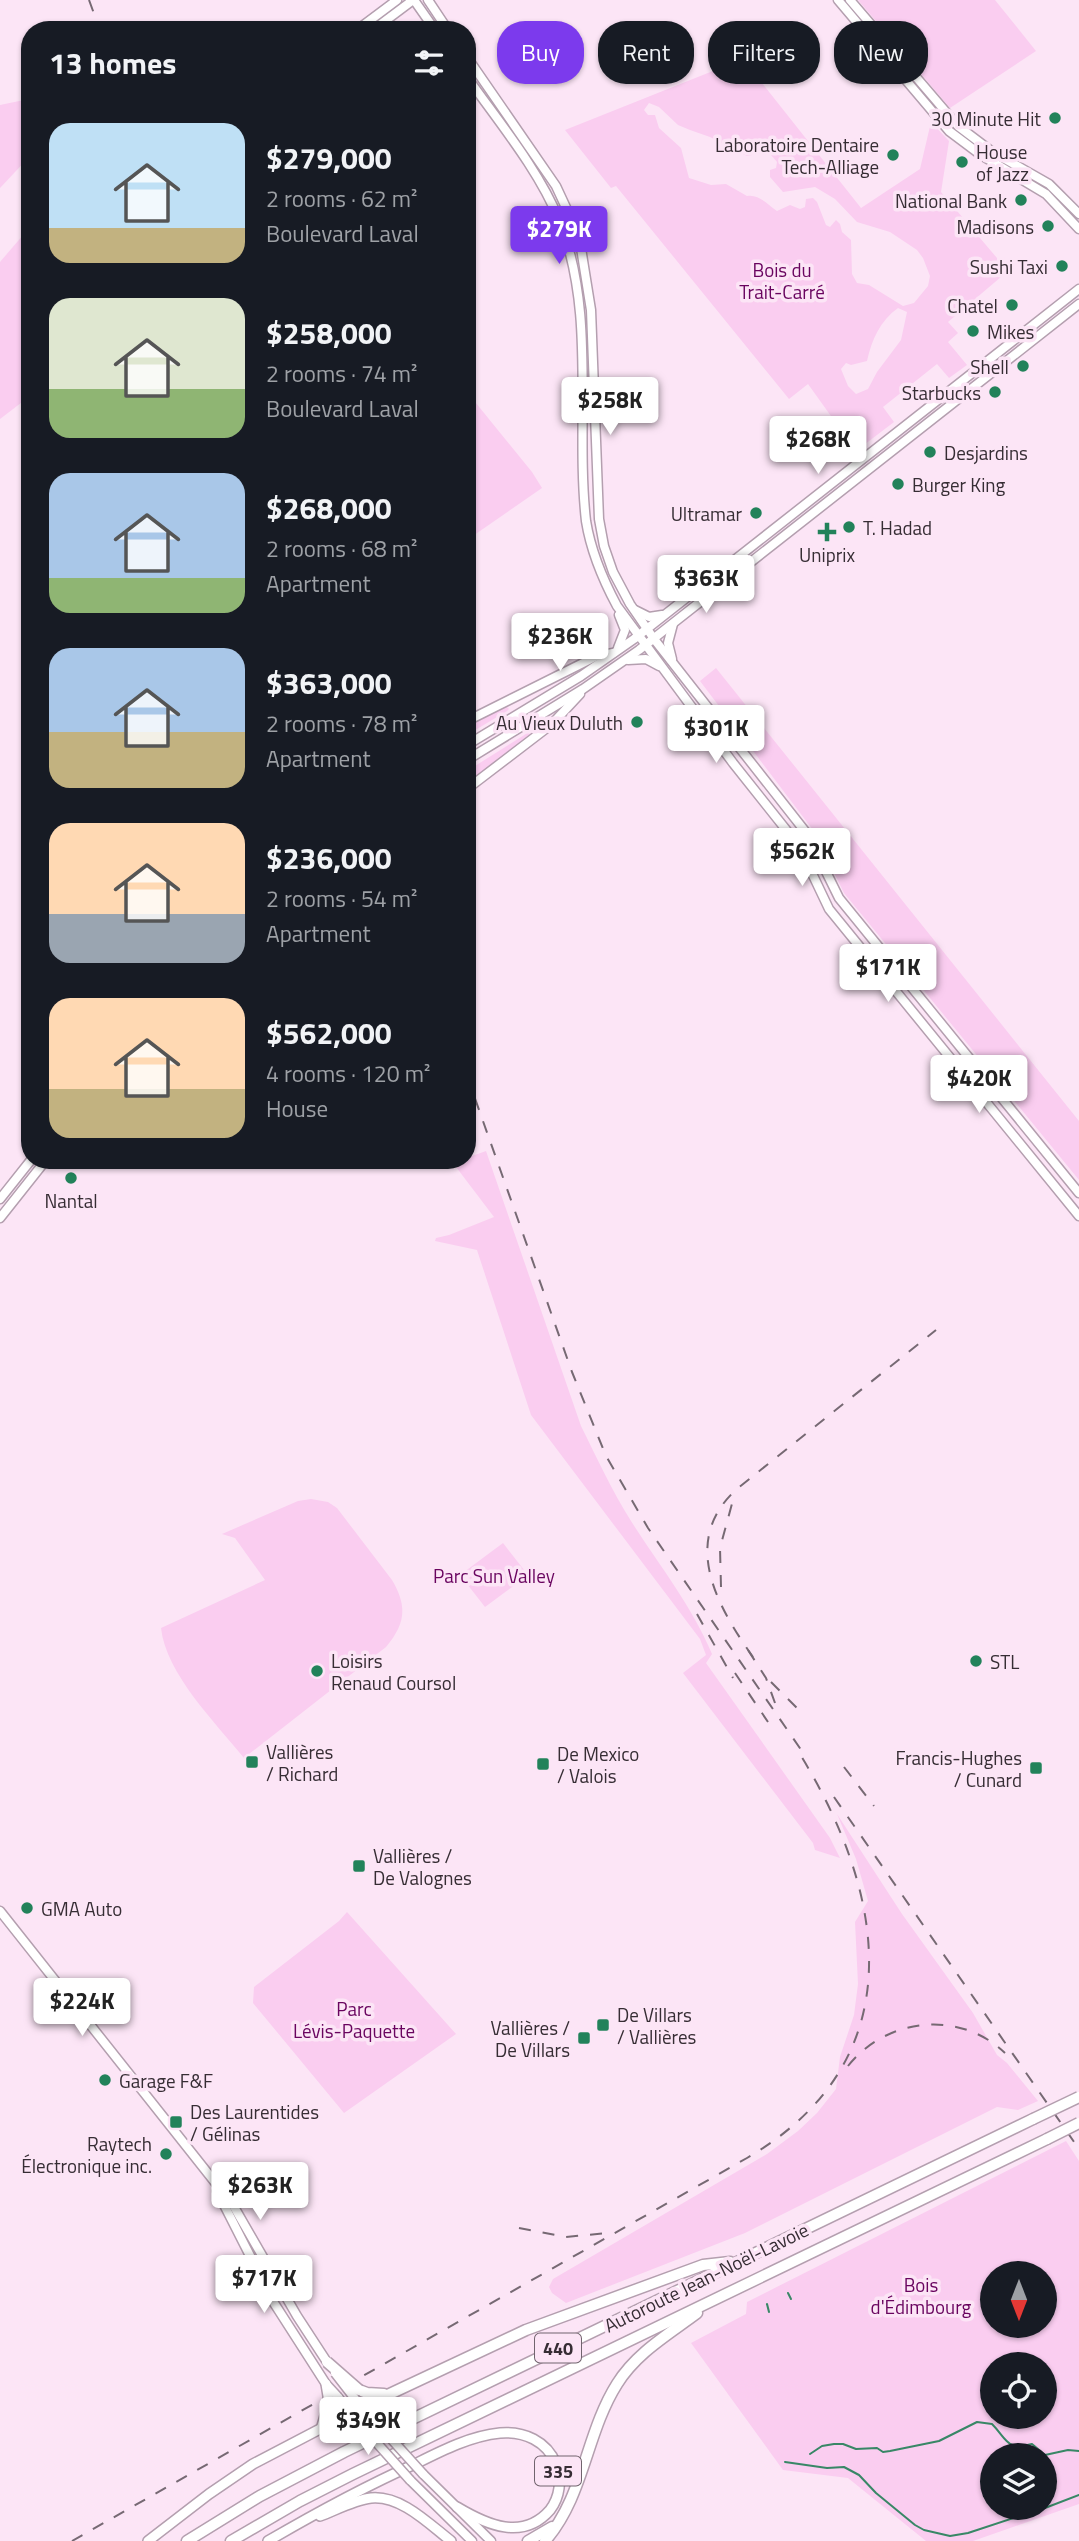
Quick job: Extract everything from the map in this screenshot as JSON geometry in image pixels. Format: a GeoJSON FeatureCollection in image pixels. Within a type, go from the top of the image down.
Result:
{"type":"FeatureCollection","features":[{"type":"Feature","properties":{"kind":"highway","name":"Autoroute Jean-Noël-Lavoie"},"geometry":{"type":"LineString","coordinates":[[187,2541],[260,2496],[323,2462],[1079,2097]]}},
{"type":"Feature","properties":{"kind":"highway","name":"Autoroute Jean-Noël-Lavoie"},"geometry":{"type":"LineString","coordinates":[[231,2541],[337,2482],[1079,2123]]}},
{"type":"Feature","properties":{"kind":"highway"},"geometry":{"type":"LineString","coordinates":[[362,2407],[374,2398],[544,2323],[703,2265],[741,2260]]}},
{"type":"Feature","properties":{"kind":"highway"},"geometry":{"type":"LineString","coordinates":[[545,2541],[571,2500],[606,2404],[621,2377],[651,2347],[714,2299]]}},
{"type":"Feature","properties":{"kind":"highway"},"geometry":{"type":"LineString","coordinates":[[327,2362],[359,2390],[374,2398]]}},
{"type":"Feature","properties":{"kind":"highway"},"geometry":{"type":"LineString","coordinates":[[528,2541],[558,2523]]}},
{"type":"Feature","properties":{"kind":"main road"},"geometry":{"type":"LineString","coordinates":[[322,2426],[329,2406],[326,2384]]}},
{"type":"Feature","properties":{"kind":"main road"},"geometry":{"type":"LineString","coordinates":[[148,2541],[243,2470],[362,2407]]}},
{"type":"Feature","properties":{"kind":"main road","name":"335"},"geometry":{"type":"LineString","coordinates":[[268,2541],[379,2480],[445,2450],[484,2436],[509,2433],[527,2436],[542,2444],[555,2462],[559,2481],[557,2499],[549,2512],[534,2525],[520,2530],[500,2530],[457,2507]]}},
{"type":"Feature","properties":{"kind":"main road"},"geometry":{"type":"LineString","coordinates":[[289,2529],[358,2501],[382,2498],[407,2508],[451,2541]]}},
{"type":"Feature","properties":{"kind":"street"},"geometry":{"type":"LineString","coordinates":[[368,21],[397,0]]}},
{"type":"Feature","properties":{"kind":"street"},"geometry":{"type":"LineString","coordinates":[[385,21],[414,0],[429,21]]}},
{"type":"Feature","properties":{"kind":"street"},"geometry":{"type":"LineString","coordinates":[[428,0],[442,21]]}},
{"type":"Feature","properties":{"kind":"street"},"geometry":{"type":"LineString","coordinates":[[838,0],[949,131],[981,155],[1042,190],[1079,229]]}},
{"type":"Feature","properties":{"kind":"street"},"geometry":{"type":"LineString","coordinates":[[850,0],[958,126],[991,151],[1046,182],[1079,214]]}},
{"type":"Feature","properties":{"kind":"street"},"geometry":{"type":"LineString","coordinates":[[476,70],[556,186],[581,248],[591,310],[599,519],[611,567],[632,608],[810,839],[841,901],[1079,1194]]}},
{"type":"Feature","properties":{"kind":"street"},"geometry":{"type":"LineString","coordinates":[[476,90],[544,189],[569,246],[579,301],[586,521],[595,561],[617,606],[625,630],[616,652]]}},
{"type":"Feature","properties":{"kind":"street"},"geometry":{"type":"LineString","coordinates":[[476,739],[581,676],[639,635],[1079,289]]}},
{"type":"Feature","properties":{"kind":"street"},"geometry":{"type":"LineString","coordinates":[[476,754],[583,689],[646,645],[1079,304]]}},
{"type":"Feature","properties":{"kind":"street"},"geometry":{"type":"LineString","coordinates":[[617,606],[802,851],[830,909],[1079,1216]]}},
{"type":"Feature","properties":{"kind":"street"},"geometry":{"type":"LineString","coordinates":[[632,608],[649,617],[666,614]]}},
{"type":"Feature","properties":{"kind":"street"},"geometry":{"type":"LineString","coordinates":[[674,622],[668,643],[674,665]]}},
{"type":"Feature","properties":{"kind":"street"},"geometry":{"type":"LineString","coordinates":[[476,718],[597,656],[616,652]]}},
{"type":"Feature","properties":{"kind":"street"},"geometry":{"type":"LineString","coordinates":[[625,660],[648,659],[663,669]]}},
{"type":"Feature","properties":{"kind":"street"},"geometry":{"type":"LineString","coordinates":[[476,782],[541,734],[565,713],[583,689]]}},
{"type":"Feature","properties":{"kind":"street"},"geometry":{"type":"LineString","coordinates":[[505,703],[511,704],[517,714]]}},
{"type":"Feature","properties":{"kind":"street"},"geometry":{"type":"LineString","coordinates":[[526,723],[535,729],[535,736]]}},
{"type":"Feature","properties":{"kind":"street"},"geometry":{"type":"LineString","coordinates":[[733,763],[737,757],[749,762]]}},
{"type":"Feature","properties":{"kind":"street"},"geometry":{"type":"LineString","coordinates":[[7,1209],[0,1197],[23,1169]]}},
{"type":"Feature","properties":{"kind":"street"},"geometry":{"type":"LineString","coordinates":[[0,1218],[39,1169]]}},
{"type":"Feature","properties":{"kind":"street"},"geometry":{"type":"LineString","coordinates":[[0,1911],[235,2209],[291,2306],[327,2362],[362,2407],[423,2474],[491,2541]]}},
{"type":"Feature","properties":{"kind":"street"},"geometry":{"type":"LineString","coordinates":[[207,2173],[269,2295],[326,2384],[410,2480],[472,2541]]}},
{"type":"Feature","properties":{"kind":"green space"},"geometry":{"type":"Polygon","coordinates":[[[858,0],[995,0],[1036,51],[950,108],[928,82],[928,21],[876,21],[858,0]]]}},
{"type":"Feature","properties":{"kind":"green space","name":"Bois du Trait-Carré"},"geometry":{"type":"Polygon","coordinates":[[[708,73],[708,84],[763,84],[861,208],[920,169],[931,122],[949,141],[941,192],[1008,271],[948,322],[958,333],[948,342],[967,365],[949,378],[937,364],[883,407],[894,422],[856,451],[808,384],[789,399],[616,186],[611,188],[565,130],[680,84],[694,84],[694,79],[708,73]],[[649,103],[644,110],[648,115],[655,115],[659,128],[681,148],[689,178],[711,185],[726,184],[747,196],[759,198],[777,211],[790,205],[800,209],[805,207],[806,199],[813,198],[826,225],[830,227],[836,220],[842,232],[851,240],[852,274],[857,283],[869,285],[903,306],[914,303],[928,286],[930,276],[923,258],[917,250],[890,232],[857,222],[835,199],[815,187],[783,192],[770,177],[770,170],[776,168],[777,162],[771,155],[762,153],[747,156],[710,137],[678,125],[659,107],[649,103]],[[898,308],[886,319],[871,345],[867,361],[851,365],[846,363],[841,369],[848,386],[856,394],[868,389],[901,340],[907,312],[898,308]]]}},
{"type":"Feature","properties":{"kind":"green space"},"geometry":{"type":"Polygon","coordinates":[[[21,101],[21,166],[0,188],[0,105],[21,101]]]}},
{"type":"Feature","properties":{"kind":"green space"},"geometry":{"type":"Polygon","coordinates":[[[21,238],[21,403],[0,419],[0,262],[21,238]]]}},
{"type":"Feature","properties":{"kind":"green space"},"geometry":{"type":"Polygon","coordinates":[[[476,403],[532,472],[542,488],[476,534],[476,403]]]}},
{"type":"Feature","properties":{"kind":"green space"},"geometry":{"type":"Polygon","coordinates":[[[716,668],[1079,1121],[1079,1180],[844,893],[813,830],[700,681],[716,668]]]}},
{"type":"Feature","properties":{"kind":"green space"},"geometry":{"type":"Polygon","coordinates":[[[506,706],[509,709],[476,730],[476,721],[506,706]]]}},
{"type":"Feature","properties":{"kind":"green space"},"geometry":{"type":"Polygon","coordinates":[[[529,732],[530,737],[476,780],[476,765],[529,732]]]}},
{"type":"Feature","properties":{"kind":"green space"},"geometry":{"type":"Polygon","coordinates":[[[486,1151],[581,1426],[617,1498],[695,1619],[712,1654],[706,1663],[830,1838],[840,1858],[815,1850],[813,1843],[683,1673],[706,1655],[700,1639],[531,1415],[477,1250],[435,1241],[436,1238],[494,1217],[458,1169],[476,1169],[476,1154],[486,1151]]]}},
{"type":"Feature","properties":{"kind":"green space"},"geometry":{"type":"Polygon","coordinates":[[[311,1499],[328,1502],[337,1508],[392,1580],[402,1607],[400,1623],[386,1647],[244,1758],[182,1680],[172,1663],[161,1628],[265,1580],[235,1538],[222,1534],[298,1501],[311,1499]]]}},
{"type":"Feature","properties":{"kind":"green space","name":"Parc Sun Valley"},"geometry":{"type":"Polygon","coordinates":[[[503,1543],[528,1575],[485,1607],[460,1575],[503,1543]]]}},
{"type":"Feature","properties":{"kind":"green space"},"geometry":{"type":"Polygon","coordinates":[[[837,1814],[902,1914],[973,2013],[997,2055],[1007,2063],[1038,2101],[1018,2110],[997,2107],[745,2233],[566,2303],[552,2293],[549,2287],[553,2279],[767,2154],[798,2131],[836,2089],[840,2057],[854,2015],[858,1984],[855,1922],[868,1901],[856,1859],[837,1814]]]}},
{"type":"Feature","properties":{"kind":"green space","name":"Parc Lévis-Paquette"},"geometry":{"type":"Polygon","coordinates":[[[347,1912],[456,2034],[344,2113],[253,2003],[254,1987],[347,1912]]]}},
{"type":"Feature","properties":{"kind":"green space","name":"Bois d'Édimbourg"},"geometry":{"type":"Polygon","coordinates":[[[1066,2141],[1079,2161],[1079,2504],[1057,2512],[1057,2443],[980,2443],[980,2520],[1033,2520],[973,2541],[926,2541],[848,2478],[783,2470],[691,2343],[746,2314],[747,2302],[1066,2141]]]}},
{"type":"Feature","properties":{"kind":"waterway"},"geometry":{"type":"LineString","coordinates":[[788,2293],[791,2299]]}},
{"type":"Feature","properties":{"kind":"waterway"},"geometry":{"type":"LineString","coordinates":[[767,2304],[769,2312]]}},
{"type":"Feature","properties":{"kind":"waterway"},"geometry":{"type":"LineString","coordinates":[[810,2454],[822,2446],[834,2444],[856,2449],[877,2448],[883,2452],[890,2451],[939,2441],[977,2422],[992,2424],[1012,2445],[1032,2444],[1045,2455],[1068,2450],[1079,2451]]}},
{"type":"Feature","properties":{"kind":"waterway"},"geometry":{"type":"LineString","coordinates":[[785,2462],[827,2468],[844,2467],[859,2475],[876,2493],[924,2530],[950,2536],[1008,2520]]}},
{"type":"Feature","properties":{"kind":"waterway"},"geometry":{"type":"LineString","coordinates":[[1057,2503],[1079,2495]]}},
{"type":"Feature","properties":{"kind":"railway"},"geometry":{"type":"LineString","coordinates":[[89,0],[97,21]]}},
{"type":"Feature","properties":{"kind":"railway"},"geometry":{"type":"LineString","coordinates":[[476,1101],[572,1372],[606,1456],[648,1528],[806,1757]]}},
{"type":"Feature","properties":{"kind":"railway"},"geometry":{"type":"LineString","coordinates":[[753,1657],[727,1616],[710,1573],[707,1551],[710,1529],[720,1508],[738,1488],[936,1330]]}},
{"type":"Feature","properties":{"kind":"railway"},"geometry":{"type":"LineString","coordinates":[[721,1587],[720,1548],[733,1500]]}},
{"type":"Feature","properties":{"kind":"railway"},"geometry":{"type":"LineString","coordinates":[[697,1614],[733,1678]]}},
{"type":"Feature","properties":{"kind":"railway"},"geometry":{"type":"LineString","coordinates":[[748,1650],[766,1678],[775,1703]]}},
{"type":"Feature","properties":{"kind":"railway"},"geometry":{"type":"LineString","coordinates":[[735,1673],[768,1722]]}},
{"type":"Feature","properties":{"kind":"railway"},"geometry":{"type":"LineString","coordinates":[[771,1682],[803,1714]]}},
{"type":"Feature","properties":{"kind":"railway"},"geometry":{"type":"LineString","coordinates":[[72,2541],[747,2158],[801,2118],[838,2073],[860,2024],[869,1971],[865,1917],[851,1861],[828,1806],[798,1751]]}},
{"type":"Feature","properties":{"kind":"railway"},"geometry":{"type":"LineString","coordinates":[[844,1767],[874,1806]]}},
{"type":"Feature","properties":{"kind":"railway"},"geometry":{"type":"LineString","coordinates":[[834,1797],[1079,2149]]}},
{"type":"Feature","properties":{"kind":"railway"},"geometry":{"type":"LineString","coordinates":[[848,2066],[864,2050],[882,2038],[902,2029],[924,2025],[945,2025],[966,2030],[987,2039],[1005,2053]]}},
{"type":"Feature","properties":{"kind":"railway"},"geometry":{"type":"LineString","coordinates":[[519,2228],[566,2237],[608,2233]]}},
{"type":"Feature","properties":{"kind":"place","name":"30 Minute Hit"},"geometry":{"type":"Point","coordinates":[1055,118]}},
{"type":"Feature","properties":{"kind":"place","name":"Laboratoire Dentaire Tech-Alliage"},"geometry":{"type":"Point","coordinates":[893,155]}},
{"type":"Feature","properties":{"kind":"place","name":"House of Jazz"},"geometry":{"type":"Point","coordinates":[962,162]}},
{"type":"Feature","properties":{"kind":"place","name":"National Bank"},"geometry":{"type":"Point","coordinates":[1021,200]}},
{"type":"Feature","properties":{"kind":"place","name":"Madisons"},"geometry":{"type":"Point","coordinates":[1048,226]}},
{"type":"Feature","properties":{"kind":"place","name":"Sushi Taxi"},"geometry":{"type":"Point","coordinates":[1062,266]}},
{"type":"Feature","properties":{"kind":"place","name":"Chatel"},"geometry":{"type":"Point","coordinates":[1012,305]}},
{"type":"Feature","properties":{"kind":"place","name":"Mikes"},"geometry":{"type":"Point","coordinates":[973,331]}},
{"type":"Feature","properties":{"kind":"place","name":"Shell"},"geometry":{"type":"Point","coordinates":[1023,366]}},
{"type":"Feature","properties":{"kind":"place","name":"Starbucks"},"geometry":{"type":"Point","coordinates":[995,392]}},
{"type":"Feature","properties":{"kind":"place","name":"Desjardins"},"geometry":{"type":"Point","coordinates":[930,452]}},
{"type":"Feature","properties":{"kind":"place","name":"Burger King"},"geometry":{"type":"Point","coordinates":[898,484]}},
{"type":"Feature","properties":{"kind":"place","name":"Ultramar"},"geometry":{"type":"Point","coordinates":[756,513]}},
{"type":"Feature","properties":{"kind":"place","name":"T. Hadad"},"geometry":{"type":"Point","coordinates":[849,527]}},
{"type":"Feature","properties":{"kind":"place","name":"Uniprix"},"geometry":{"type":"Point","coordinates":[827,532]}},
{"type":"Feature","properties":{"kind":"place","name":"Au Vieux Duluth"},"geometry":{"type":"Point","coordinates":[637,722]}},
{"type":"Feature","properties":{"kind":"place","name":"Nantal"},"geometry":{"type":"Point","coordinates":[71,1178]}},
{"type":"Feature","properties":{"kind":"place","name":"STL"},"geometry":{"type":"Point","coordinates":[976,1661]}},
{"type":"Feature","properties":{"kind":"place","name":"Loisirs Renaud Coursol"},"geometry":{"type":"Point","coordinates":[317,1671]}},
{"type":"Feature","properties":{"kind":"place","name":"Vallières / Richard"},"geometry":{"type":"Point","coordinates":[252,1762]}},
{"type":"Feature","properties":{"kind":"place","name":"De Mexico / Valois"},"geometry":{"type":"Point","coordinates":[543,1764]}},
{"type":"Feature","properties":{"kind":"place","name":"Francis-Hughes / Cunard"},"geometry":{"type":"Point","coordinates":[1036,1768]}},
{"type":"Feature","properties":{"kind":"place","name":"Vallières / De Valognes"},"geometry":{"type":"Point","coordinates":[359,1866]}},
{"type":"Feature","properties":{"kind":"place","name":"GMA Auto"},"geometry":{"type":"Point","coordinates":[27,1908]}},
{"type":"Feature","properties":{"kind":"place","name":"De Villars / Vallières"},"geometry":{"type":"Point","coordinates":[603,2025]}},
{"type":"Feature","properties":{"kind":"place","name":"Vallières / De Villars"},"geometry":{"type":"Point","coordinates":[584,2038]}},
{"type":"Feature","properties":{"kind":"place","name":"Garage F&F"},"geometry":{"type":"Point","coordinates":[105,2080]}},
{"type":"Feature","properties":{"kind":"place","name":"Des Laurentides / Gélinas"},"geometry":{"type":"Point","coordinates":[176,2122]}},
{"type":"Feature","properties":{"kind":"place","name":"Raytech Électronique inc."},"geometry":{"type":"Point","coordinates":[166,2154]}}]}
